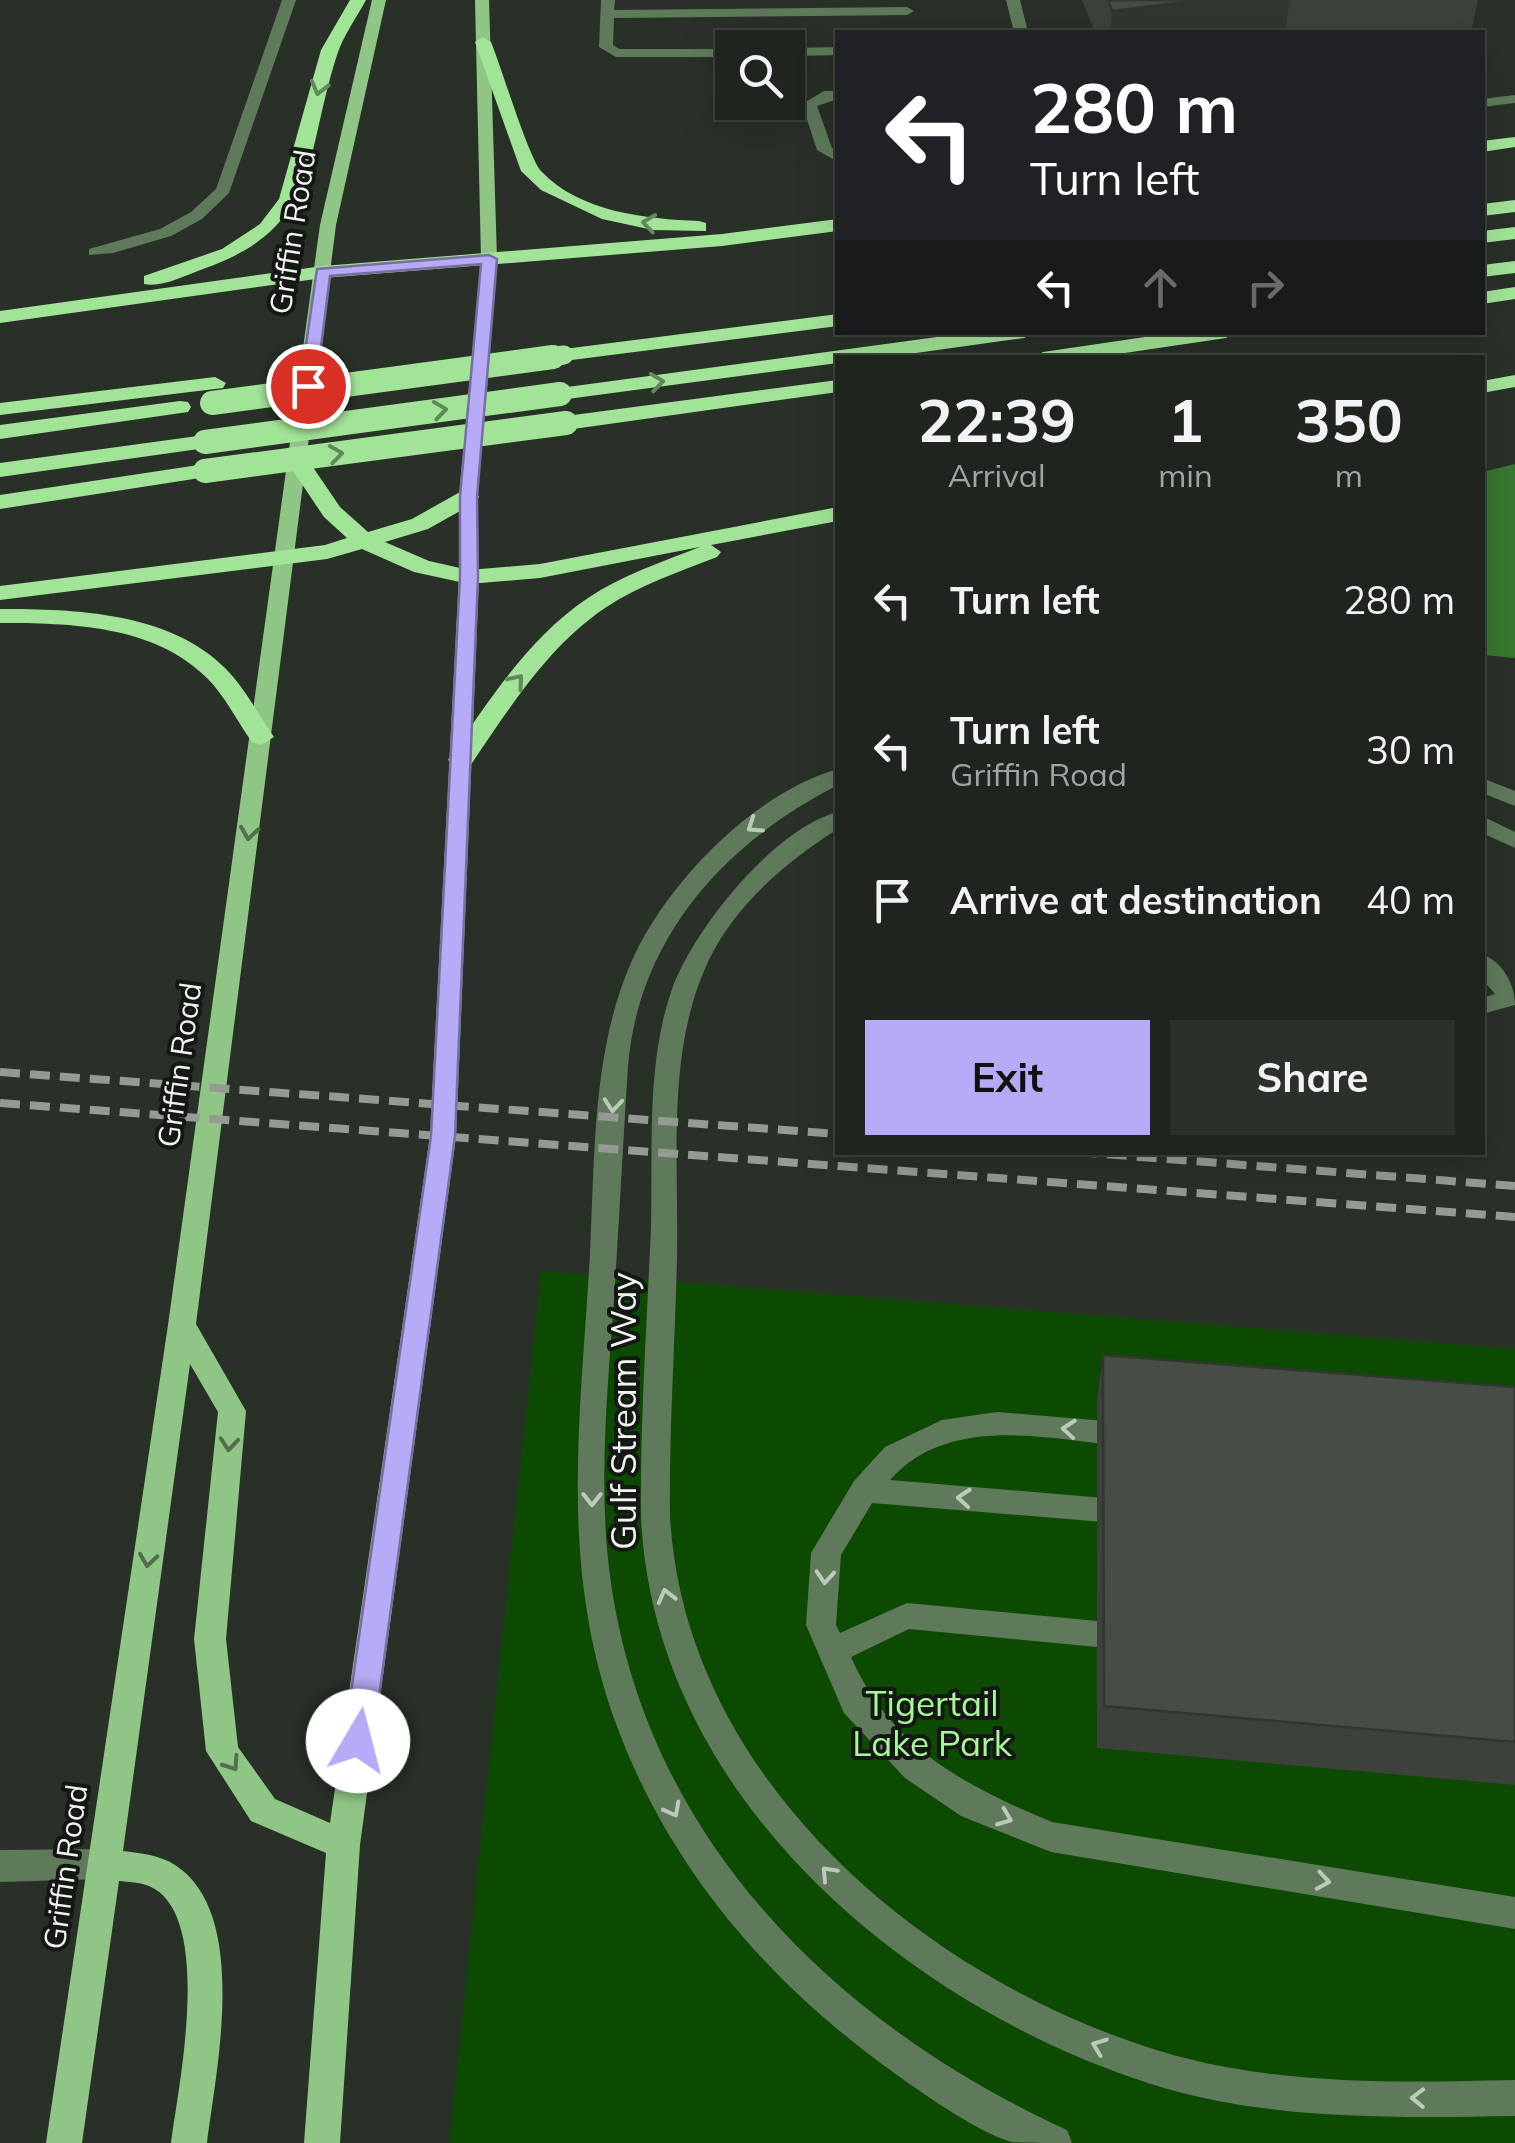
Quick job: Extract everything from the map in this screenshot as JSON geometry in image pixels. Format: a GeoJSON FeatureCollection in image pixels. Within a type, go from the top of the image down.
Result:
{"type":"FeatureCollection","features":[{"type":"Feature","properties":{"kind":"highway"},"geometry":{"type":"LineString","coordinates":[[62,308],[113,289],[176,274],[229,253],[267,228],[288,200],[330,50],[358,0]]}},
{"type":"Feature","properties":{"kind":"highway"},"geometry":{"type":"LineString","coordinates":[[483,42],[530,171],[551,190],[622,218],[746,234]]}},
{"type":"Feature","properties":{"kind":"highway"},"geometry":{"type":"LineString","coordinates":[[1485,147],[1515,142]]}},
{"type":"Feature","properties":{"kind":"highway"},"geometry":{"type":"LineString","coordinates":[[1485,210],[1515,206]]}},
{"type":"Feature","properties":{"kind":"highway"},"geometry":{"type":"LineString","coordinates":[[0,316],[323,272],[722,240],[746,234],[835,226]]}},
{"type":"Feature","properties":{"kind":"highway"},"geometry":{"type":"LineString","coordinates":[[1485,237],[1515,233]]}},
{"type":"Feature","properties":{"kind":"highway"},"geometry":{"type":"LineString","coordinates":[[1485,271],[1515,267]]}},
{"type":"Feature","properties":{"kind":"highway"},"geometry":{"type":"LineString","coordinates":[[1485,298],[1515,293]]}},
{"type":"Feature","properties":{"kind":"highway"},"geometry":{"type":"LineString","coordinates":[[565,347],[835,301]]}},
{"type":"Feature","properties":{"kind":"highway"},"geometry":{"type":"LineString","coordinates":[[0,432],[214,393],[565,347],[835,320]]}},
{"type":"Feature","properties":{"kind":"highway"},"geometry":{"type":"LineString","coordinates":[[852,355],[1002,335]]}},
{"type":"Feature","properties":{"kind":"highway"},"geometry":{"type":"LineString","coordinates":[[1064,355],[1205,335]]}},
{"type":"Feature","properties":{"kind":"highway"},"geometry":{"type":"LineString","coordinates":[[0,470],[835,357]]}},
{"type":"Feature","properties":{"kind":"highway"},"geometry":{"type":"LineString","coordinates":[[1485,386],[1515,381]]}},
{"type":"Feature","properties":{"kind":"highway"},"geometry":{"type":"LineString","coordinates":[[0,502],[835,386]]}},
{"type":"Feature","properties":{"kind":"highway"},"geometry":{"type":"LineString","coordinates":[[0,409],[214,393]]}},
{"type":"Feature","properties":{"kind":"highway"},"geometry":{"type":"LineString","coordinates":[[298,462],[332,512],[365,542],[422,568],[469,577],[540,571],[835,515]]}},
{"type":"Feature","properties":{"kind":"highway"},"geometry":{"type":"LineString","coordinates":[[0,593],[284,560],[365,542],[420,524],[468,497]]}},
{"type":"Feature","properties":{"kind":"highway"},"geometry":{"type":"LineString","coordinates":[[461,760],[511,687],[585,611],[635,582],[772,527]]}},
{"type":"Feature","properties":{"kind":"highway"},"geometry":{"type":"LineString","coordinates":[[0,616],[108,622],[170,641],[216,672],[261,737]]}},
{"type":"Feature","properties":{"kind":"main road","name":"Griffin Road"},"geometry":{"type":"LineString","coordinates":[[64,2143],[182,1325],[336,181],[380,0]]}},
{"type":"Feature","properties":{"kind":"main road"},"geometry":{"type":"LineString","coordinates":[[322,2143],[343,1845],[443,1136],[469,577],[468,497],[489,259],[482,0]]}},
{"type":"Feature","properties":{"kind":"main road"},"geometry":{"type":"LineString","coordinates":[[182,1325],[232,1411],[210,1640],[222,1751],[263,1810],[343,1845]]}},
{"type":"Feature","properties":{"kind":"main road"},"geometry":{"type":"LineString","coordinates":[[104,1864],[164,1876],[192,1908],[206,1976],[190,2143]]}},
{"type":"Feature","properties":{"kind":"street"},"geometry":{"type":"LineString","coordinates":[[95,252],[177,228],[204,211],[223,190],[289,0]]}},
{"type":"Feature","properties":{"kind":"street"},"geometry":{"type":"LineString","coordinates":[[1013,0],[1020,30]]}},
{"type":"Feature","properties":{"kind":"street"},"geometry":{"type":"LineString","coordinates":[[715,53],[616,52],[606,46],[607,7],[905,5],[911,30]]}},
{"type":"Feature","properties":{"kind":"street"},"geometry":{"type":"LineString","coordinates":[[805,52],[835,52]]}},
{"type":"Feature","properties":{"kind":"street"},"geometry":{"type":"LineString","coordinates":[[835,95],[809,104],[826,150],[835,156]]}},
{"type":"Feature","properties":{"kind":"street"},"geometry":{"type":"LineString","coordinates":[[1485,103],[1515,99]]}},
{"type":"Feature","properties":{"kind":"street","name":"Gulf Stream Way"},"geometry":{"type":"LineString","coordinates":[[835,778],[726,845],[671,910],[630,995],[618,1037],[608,1150],[590,1502],[596,1584],[608,1652],[628,1715],[692,1846],[740,1912],[800,1973],[873,2033],[957,2094],[1054,2143]]}},
{"type":"Feature","properties":{"kind":"street"},"geometry":{"type":"LineString","coordinates":[[1485,785],[1515,800]]}},
{"type":"Feature","properties":{"kind":"street","name":"Gulf Stream Way"},"geometry":{"type":"LineString","coordinates":[[835,820],[786,852],[714,930],[690,972],[675,1024],[654,1500],[662,1580],[684,1658],[726,1744],[782,1824],[844,1890],[927,1959],[1044,2025],[1147,2065],[1246,2088],[1364,2097],[1515,2098]]}},
{"type":"Feature","properties":{"kind":"street"},"geometry":{"type":"LineString","coordinates":[[1485,825],[1515,841]]}},
{"type":"Feature","properties":{"kind":"street"},"geometry":{"type":"LineString","coordinates":[[1485,966],[1511,998],[1485,1005]]}},
{"type":"Feature","properties":{"kind":"street"},"geometry":{"type":"LineString","coordinates":[[1150,1437],[996,1423],[942,1432],[895,1455],[864,1490],[826,1553],[821,1626],[854,1702],[916,1768],[973,1805],[1051,1837],[1515,1913]]}},
{"type":"Feature","properties":{"kind":"street"},"geometry":{"type":"LineString","coordinates":[[864,1490],[1160,1514]]}},
{"type":"Feature","properties":{"kind":"street"},"geometry":{"type":"LineString","coordinates":[[832,1651],[907,1616],[1097,1634]]}},
{"type":"Feature","properties":{"kind":"street"},"geometry":{"type":"LineString","coordinates":[[0,1866],[104,1864]]}},
{"type":"Feature","properties":{"kind":"green space","name":"Tigertail Lake Park"},"geometry":{"type":"Polygon","coordinates":[[[541,1271],[1515,1349],[1515,2143],[449,2143],[541,1271]]]}},
{"type":"Feature","properties":{"kind":"shaded area"},"geometry":{"type":"Polygon","coordinates":[[[1515,464],[1515,658],[1485,655],[1485,472],[1515,464]]]}},
{"type":"Feature","properties":{"kind":"building"},"geometry":{"type":"Polygon","coordinates":[[[1108,0],[1201,0],[1112,11],[1108,0]]]}},
{"type":"Feature","properties":{"kind":"building"},"geometry":{"type":"Polygon","coordinates":[[[1103,1355],[1515,1387],[1515,1742],[1104,1706],[1103,1355]]]}},
{"type":"Feature","properties":{"kind":"railway"},"geometry":{"type":"LineString","coordinates":[[0,1072],[835,1134]]}},
{"type":"Feature","properties":{"kind":"railway"},"geometry":{"type":"LineString","coordinates":[[0,1103],[1515,1217]]}},
{"type":"Feature","properties":{"kind":"railway"},"geometry":{"type":"LineString","coordinates":[[1116,1155],[1515,1186]]}},
{"type":"Feature","properties":{"kind":"route"},"geometry":{"type":"LineString","coordinates":[[308,386],[323,272],[489,259],[468,497],[469,577],[443,1136],[358,1741]]}}]}
